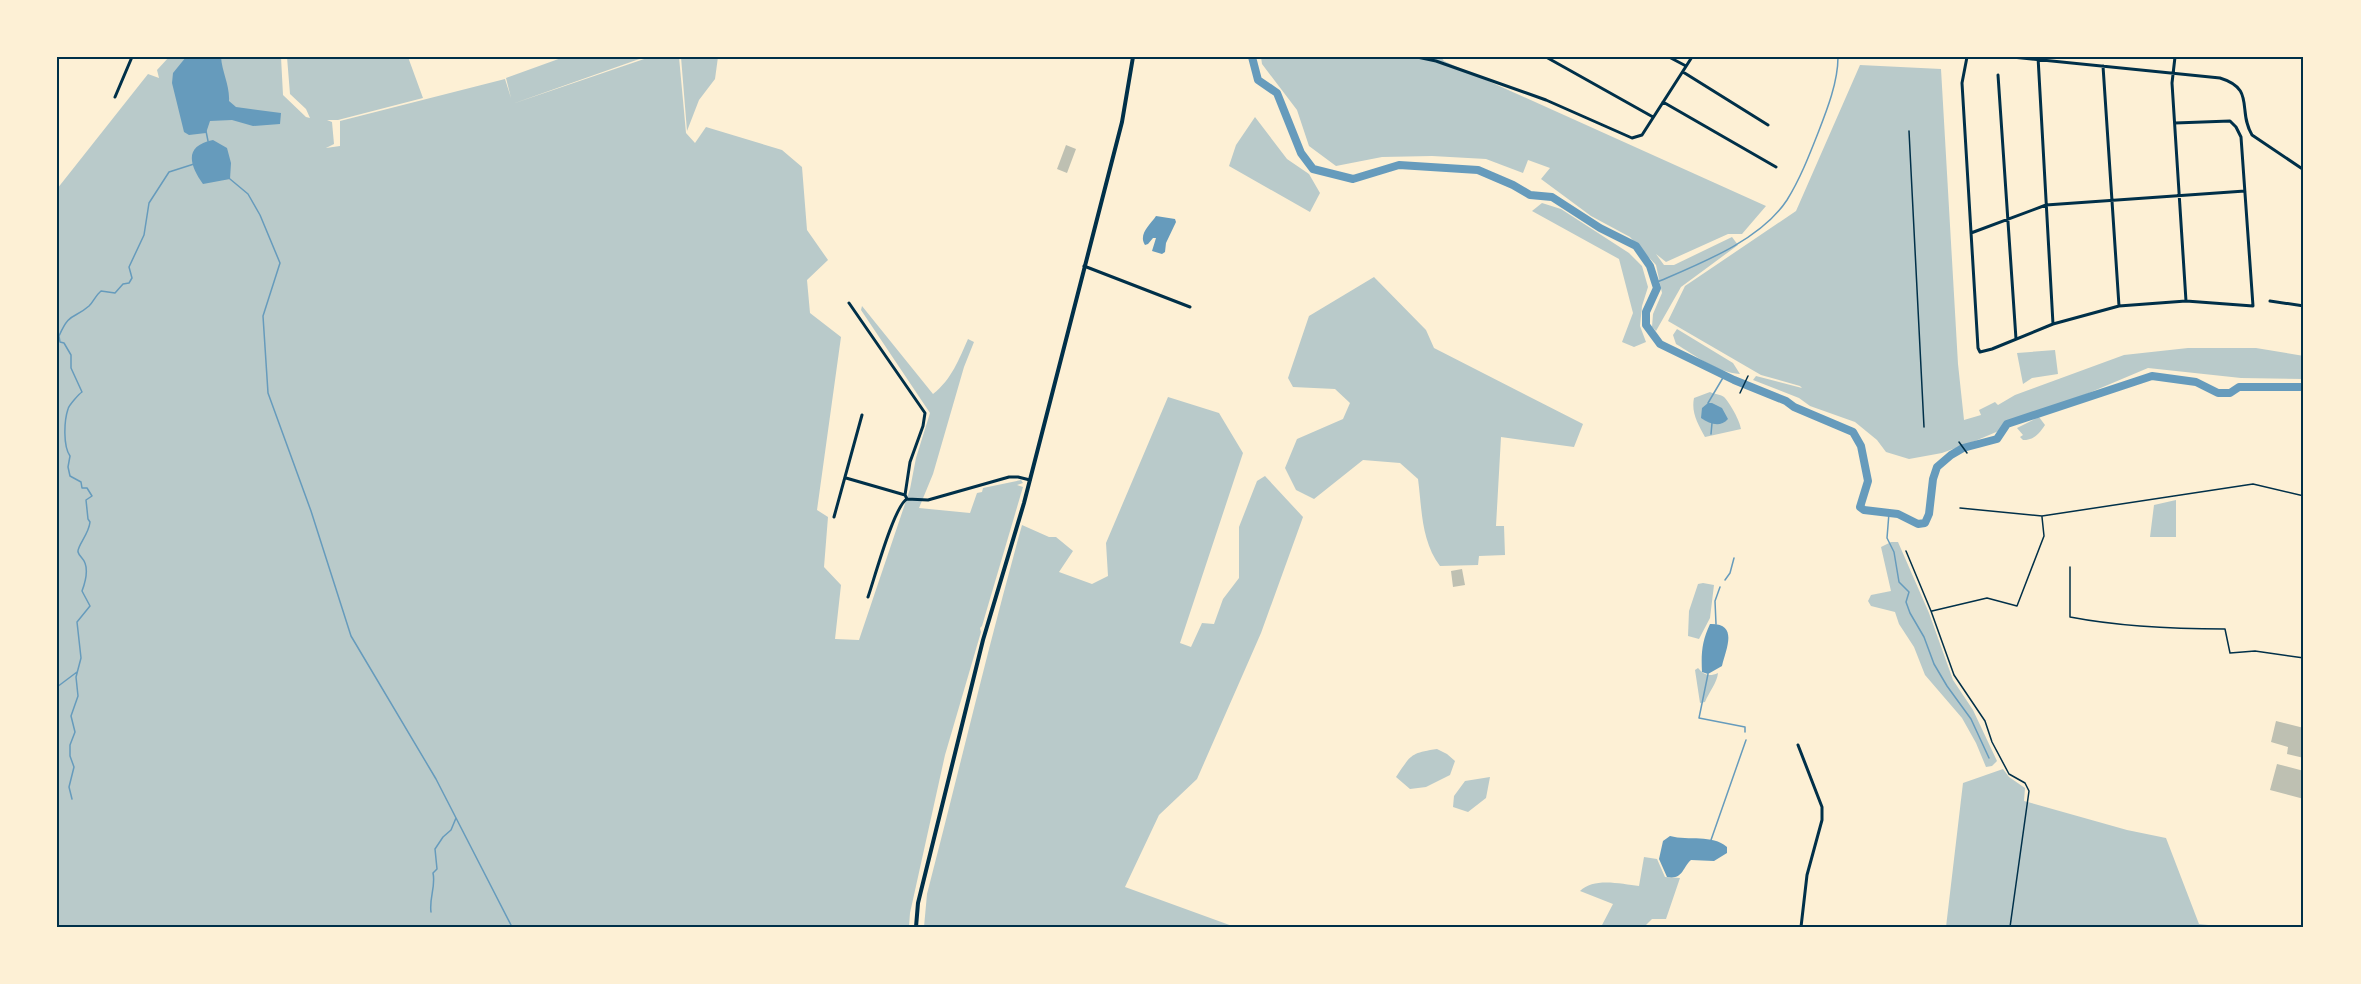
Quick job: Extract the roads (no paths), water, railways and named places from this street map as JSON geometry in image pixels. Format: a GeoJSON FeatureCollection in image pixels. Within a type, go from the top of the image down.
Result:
{"type":"FeatureCollection","features":[{"type":"Feature","properties":{"kind":"street"},"geometry":{"type":"LineString","coordinates":[[115,96],[132,57]]}},
{"type":"Feature","properties":{"kind":"street"},"geometry":{"type":"LineString","coordinates":[[916,927],[918,903],[983,640],[1030,480],[1122,122],[1133,57]]}},
{"type":"Feature","properties":{"kind":"street"},"geometry":{"type":"LineString","coordinates":[[1417,57],[1436,59],[1546,100],[1632,138],[1642,135],[1692,57]]}},
{"type":"Feature","properties":{"kind":"street"},"geometry":{"type":"LineString","coordinates":[[1546,57],[1653,117]]}},
{"type":"Feature","properties":{"kind":"street"},"geometry":{"type":"LineString","coordinates":[[1669,57],[1686,66]]}},
{"type":"Feature","properties":{"kind":"street"},"geometry":{"type":"LineString","coordinates":[[1967,57],[1962,83],[1978,348],[1983,353],[2053,324],[2119,306],[2186,301],[2253,306],[2241,137],[2230,121],[2175,123]]}},
{"type":"Feature","properties":{"kind":"street"},"geometry":{"type":"LineString","coordinates":[[2012,57],[2220,78],[2230,81],[2240,88],[2243,94],[2247,126],[2252,135],[2304,170]]}},
{"type":"Feature","properties":{"kind":"street"},"geometry":{"type":"LineString","coordinates":[[2175,57],[2173,73],[2175,123],[2186,301]]}},
{"type":"Feature","properties":{"kind":"street"},"geometry":{"type":"LineString","coordinates":[[2038,58],[2053,324]]}},
{"type":"Feature","properties":{"kind":"street"},"geometry":{"type":"LineString","coordinates":[[2103,66],[2119,306]]}},
{"type":"Feature","properties":{"kind":"street"},"geometry":{"type":"LineString","coordinates":[[1683,72],[1768,125]]}},
{"type":"Feature","properties":{"kind":"street"},"geometry":{"type":"LineString","coordinates":[[1998,75],[2016,339]]}},
{"type":"Feature","properties":{"kind":"street"},"geometry":{"type":"LineString","coordinates":[[1663,102],[1776,167]]}},
{"type":"Feature","properties":{"kind":"street"},"geometry":{"type":"LineString","coordinates":[[1971,233],[2046,205],[2246,191]]}},
{"type":"Feature","properties":{"kind":"street"},"geometry":{"type":"LineString","coordinates":[[1084,266],[1190,307]]}},
{"type":"Feature","properties":{"kind":"street"},"geometry":{"type":"LineString","coordinates":[[2270,301],[2304,306]]}},
{"type":"Feature","properties":{"kind":"street"},"geometry":{"type":"LineString","coordinates":[[849,303],[925,413],[923,426],[910,462],[906,497],[902,501],[892,527],[868,597]]}},
{"type":"Feature","properties":{"kind":"street"},"geometry":{"type":"LineString","coordinates":[[834,517],[862,415]]}},
{"type":"Feature","properties":{"kind":"street"},"geometry":{"type":"LineString","coordinates":[[845,478],[906,497],[928,501],[1010,477],[1030,480]]}},
{"type":"Feature","properties":{"kind":"street"},"geometry":{"type":"LineString","coordinates":[[1798,745],[1822,807],[1822,820],[1807,875],[1801,927]]}},
{"type":"Feature","properties":{"kind":"lane"},"geometry":{"type":"LineString","coordinates":[[1909,131],[1924,427]]}},
{"type":"Feature","properties":{"kind":"lane"},"geometry":{"type":"LineString","coordinates":[[1960,508],[2042,516],[2253,484],[2304,496]]}},
{"type":"Feature","properties":{"kind":"lane"},"geometry":{"type":"LineString","coordinates":[[1931,611],[1987,598],[2017,606],[2044,536],[2042,516]]}},
{"type":"Feature","properties":{"kind":"lane"},"geometry":{"type":"LineString","coordinates":[[1906,550],[1954,675],[1984,721],[2009,774],[2025,783],[2029,791],[2010,927]]}},
{"type":"Feature","properties":{"kind":"lane"},"geometry":{"type":"LineString","coordinates":[[2070,567],[2070,616],[2108,624],[2150,628],[2225,630],[2230,653],[2255,651],[2304,658]]}},
{"type":"Feature","properties":{"kind":"water"},"geometry":{"type":"Polygon","coordinates":[[[186,57],[221,57],[229,101],[236,107],[281,113],[280,124],[253,126],[232,120],[210,121],[206,133],[189,135],[184,132],[172,83],[173,73],[186,57]]]}},
{"type":"Feature","properties":{"kind":"water"},"geometry":{"type":"Polygon","coordinates":[[[213,140],[227,148],[231,163],[230,179],[203,184],[192,163],[193,151],[213,140]]]}},
{"type":"Feature","properties":{"kind":"water"},"geometry":{"type":"Polygon","coordinates":[[[1156,216],[1175,219],[1176,222],[1166,243],[1165,252],[1162,254],[1152,251],[1156,238],[1145,245],[1143,241],[1146,230],[1156,216]]]}},
{"type":"Feature","properties":{"kind":"water"},"geometry":{"type":"Polygon","coordinates":[[[1708,403],[1722,408],[1728,419],[1715,424],[1701,418],[1702,408],[1708,403]]]}},
{"type":"Feature","properties":{"kind":"water"},"geometry":{"type":"Polygon","coordinates":[[[1710,624],[1725,628],[1728,632],[1728,645],[1722,666],[1708,674],[1702,672],[1702,659],[1704,642],[1710,624]]]}},
{"type":"Feature","properties":{"kind":"water"},"geometry":{"type":"Polygon","coordinates":[[[1670,836],[1714,840],[1727,847],[1727,853],[1714,861],[1691,860],[1679,875],[1667,877],[1659,859],[1663,841],[1670,836]]]}},
{"type":"Feature","properties":{"kind":"waterway"},"geometry":{"type":"LineString","coordinates":[[1252,57],[1258,80],[1277,93],[1301,153],[1313,169],[1353,179],[1399,165],[1478,170],[1530,195],[1552,197],[1600,228],[1636,246],[1650,266],[1657,288],[1646,312],[1646,325],[1660,344],[1734,380],[1853,432],[1861,446],[1868,481],[1860,507],[1864,510],[1898,514],[1918,524],[1925,523],[1929,514],[1933,479],[1937,467],[1951,455],[1963,448],[1997,439],[2007,424],[2152,376],[2196,382],[2218,393],[2230,393],[2239,387],[2304,387]]}},
{"type":"Feature","properties":{"kind":"waterway"},"geometry":{"type":"LineString","coordinates":[[1655,283],[1727,250],[1761,228],[1775,215],[1792,192],[1815,142],[1831,96],[1838,57]]}},
{"type":"Feature","properties":{"kind":"waterway"},"geometry":{"type":"LineString","coordinates":[[206,131],[208,141]]}},
{"type":"Feature","properties":{"kind":"waterway"},"geometry":{"type":"LineString","coordinates":[[72,799],[69,787],[74,767],[70,756],[70,745],[75,732],[71,716],[78,696],[76,677],[81,658],[77,622],[90,606],[82,591],[86,566],[78,552],[90,522],[86,500],[92,496],[87,488],[82,488],[81,482],[70,476],[68,467],[70,456],[65,440],[67,414],[70,405],[82,392],[71,368],[71,355],[64,343],[60,342],[59,336],[69,319],[89,306],[101,291],[115,293],[123,284],[129,283],[132,278],[129,267],[144,235],[149,203],[169,172],[194,164]]}},
{"type":"Feature","properties":{"kind":"waterway"},"geometry":{"type":"LineString","coordinates":[[230,179],[248,194],[260,215],[280,263],[263,316],[268,393],[311,511],[351,636],[436,779],[512,927]]}},
{"type":"Feature","properties":{"kind":"waterway"},"geometry":{"type":"LineString","coordinates":[[1708,403],[1724,376]]}},
{"type":"Feature","properties":{"kind":"waterway"},"geometry":{"type":"LineString","coordinates":[[1711,434],[1712,423]]}},
{"type":"Feature","properties":{"kind":"waterway"},"geometry":{"type":"LineString","coordinates":[[1889,513],[1887,538],[1894,552],[1899,582],[1909,592],[1906,602],[1910,613],[1924,637],[1934,664],[1971,719],[1989,758]]}},
{"type":"Feature","properties":{"kind":"waterway"},"geometry":{"type":"LineString","coordinates":[[1725,580],[1730,573],[1734,558]]}},
{"type":"Feature","properties":{"kind":"waterway"},"geometry":{"type":"LineString","coordinates":[[1716,624],[1715,601],[1720,587]]}},
{"type":"Feature","properties":{"kind":"waterway"},"geometry":{"type":"LineString","coordinates":[[57,687],[77,672]]}},
{"type":"Feature","properties":{"kind":"waterway"},"geometry":{"type":"LineString","coordinates":[[1708,674],[1699,718],[1745,727],[1745,732]]}},
{"type":"Feature","properties":{"kind":"waterway"},"geometry":{"type":"LineString","coordinates":[[1711,840],[1746,740]]}},
{"type":"Feature","properties":{"kind":"waterway"},"geometry":{"type":"LineString","coordinates":[[431,912],[433,873],[437,869],[435,849],[451,830],[456,818]]}}]}
